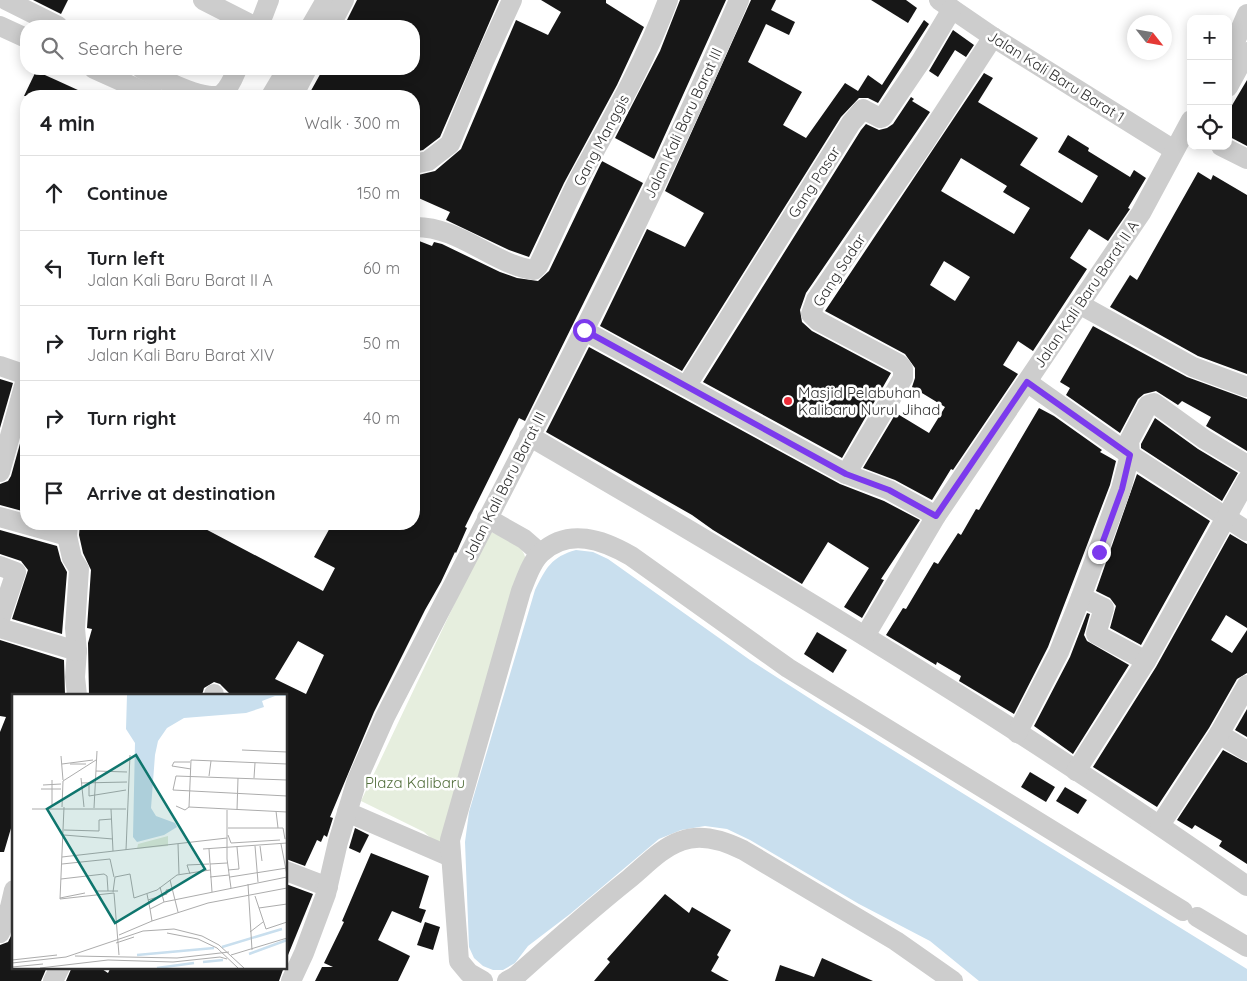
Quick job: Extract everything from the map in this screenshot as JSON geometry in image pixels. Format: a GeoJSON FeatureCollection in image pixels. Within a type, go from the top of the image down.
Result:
{"type":"FeatureCollection","features":[{"type":"Feature","properties":{"kind":"street"},"geometry":{"type":"LineString","coordinates":[[6,0],[46,20]]}},
{"type":"Feature","properties":{"kind":"street"},"geometry":{"type":"LineString","coordinates":[[203,0],[242,20]]}},
{"type":"Feature","properties":{"kind":"street"},"geometry":{"type":"LineString","coordinates":[[261,20],[269,0]]}},
{"type":"Feature","properties":{"kind":"street"},"geometry":{"type":"LineString","coordinates":[[314,20],[326,0]]}},
{"type":"Feature","properties":{"kind":"street"},"geometry":{"type":"LineString","coordinates":[[333,20],[344,0]]}},
{"type":"Feature","properties":{"kind":"street"},"geometry":{"type":"LineString","coordinates":[[420,163],[428,161],[450,144],[484,61],[512,0]]}},
{"type":"Feature","properties":{"kind":"street","name":"Gang Manggis"},"geometry":{"type":"LineString","coordinates":[[420,228],[431,227],[534,270],[538,266],[579,178],[624,97],[658,26],[668,0]]}},
{"type":"Feature","properties":{"kind":"street","name":"Jalan Kali Baru Barat III"},"geometry":{"type":"LineString","coordinates":[[291,981],[304,953],[328,886],[357,780],[385,716],[584,330],[710,67],[739,0]]}},
{"type":"Feature","properties":{"kind":"street","name":"Jalan Kali Baru Barat 1"},"geometry":{"type":"LineString","coordinates":[[945,5],[1174,150]]}},
{"type":"Feature","properties":{"kind":"street","name":"Gang Pasar"},"geometry":{"type":"LineString","coordinates":[[687,385],[851,123],[863,109],[880,118],[883,117],[921,61],[945,5]]}},
{"type":"Feature","properties":{"kind":"street"},"geometry":{"type":"LineString","coordinates":[[1232,78],[1242,57],[1247,14]]}},
{"type":"Feature","properties":{"kind":"street"},"geometry":{"type":"LineString","coordinates":[[0,26],[20,35]]}},
{"type":"Feature","properties":{"kind":"street","name":"Gang Sadar"},"geometry":{"type":"LineString","coordinates":[[846,474],[903,378],[903,369],[899,364],[818,320],[811,314],[816,300],[924,143],[993,37]]}},
{"type":"Feature","properties":{"kind":"street"},"geometry":{"type":"LineString","coordinates":[[107,75],[141,90]]}},
{"type":"Feature","properties":{"kind":"street"},"geometry":{"type":"LineString","coordinates":[[154,75],[189,90]]}},
{"type":"Feature","properties":{"kind":"street"},"geometry":{"type":"LineString","coordinates":[[225,90],[234,75]]}},
{"type":"Feature","properties":{"kind":"street"},"geometry":{"type":"LineString","coordinates":[[275,90],[283,75]]}},
{"type":"Feature","properties":{"kind":"street"},"geometry":{"type":"LineString","coordinates":[[295,90],[304,75]]}},
{"type":"Feature","properties":{"kind":"street","name":"Jalan Kali Baru Barat II A"},"geometry":{"type":"LineString","coordinates":[[865,636],[936,516],[1141,213],[1187,129]]}},
{"type":"Feature","properties":{"kind":"street"},"geometry":{"type":"LineString","coordinates":[[1229,150],[1247,159]]}},
{"type":"Feature","properties":{"kind":"street"},"geometry":{"type":"LineString","coordinates":[[1079,304],[1193,367],[1247,387]]}},
{"type":"Feature","properties":{"kind":"street"},"geometry":{"type":"LineString","coordinates":[[584,330],[846,474],[889,490],[936,516]]}},
{"type":"Feature","properties":{"kind":"street"},"geometry":{"type":"LineString","coordinates":[[0,366],[20,374]]}},
{"type":"Feature","properties":{"kind":"street"},"geometry":{"type":"LineString","coordinates":[[1027,382],[1130,455],[1247,531]]}},
{"type":"Feature","properties":{"kind":"street"},"geometry":{"type":"LineString","coordinates":[[0,472],[20,399]]}},
{"type":"Feature","properties":{"kind":"street"},"geometry":{"type":"LineString","coordinates":[[1017,733],[1059,652],[1081,597],[1122,489],[1130,455],[1129,441],[1148,405],[1154,404],[1204,439],[1247,465]]}},
{"type":"Feature","properties":{"kind":"street"},"geometry":{"type":"LineString","coordinates":[[529,436],[865,636],[1160,825],[1247,886]]}},
{"type":"Feature","properties":{"kind":"street"},"geometry":{"type":"LineString","coordinates":[[1076,771],[1146,662],[1247,480]]}},
{"type":"Feature","properties":{"kind":"street"},"geometry":{"type":"LineString","coordinates":[[0,517],[20,521]]}},
{"type":"Feature","properties":{"kind":"street"},"geometry":{"type":"LineString","coordinates":[[487,518],[524,539],[540,553]]}},
{"type":"Feature","properties":{"kind":"street"},"geometry":{"type":"LineString","coordinates":[[67,530],[72,558],[79,569],[75,628],[77,651],[74,678],[77,694]]}},
{"type":"Feature","properties":{"kind":"street"},"geometry":{"type":"LineString","coordinates":[[483,981],[469,973],[459,961],[450,840],[521,591],[540,553],[559,541],[586,537],[611,544],[631,556],[788,668],[1247,947]]}},
{"type":"Feature","properties":{"kind":"street"},"geometry":{"type":"LineString","coordinates":[[0,566],[16,572],[0,619]]}},
{"type":"Feature","properties":{"kind":"street"},"geometry":{"type":"LineString","coordinates":[[1081,597],[1104,608],[1096,634],[1146,662]]}},
{"type":"Feature","properties":{"kind":"street"},"geometry":{"type":"LineString","coordinates":[[0,628],[77,651]]}},
{"type":"Feature","properties":{"kind":"street"},"geometry":{"type":"LineString","coordinates":[[1160,825],[1219,734],[1247,685]]}},
{"type":"Feature","properties":{"kind":"street"},"geometry":{"type":"LineString","coordinates":[[1219,734],[1247,750]]}},
{"type":"Feature","properties":{"kind":"street"},"geometry":{"type":"LineString","coordinates":[[347,812],[451,857]]}},
{"type":"Feature","properties":{"kind":"street"},"geometry":{"type":"LineString","coordinates":[[507,981],[516,976],[577,921],[664,850],[682,840],[704,838],[725,841],[743,850],[896,941],[953,981]]}},
{"type":"Feature","properties":{"kind":"street"},"geometry":{"type":"LineString","coordinates":[[288,872],[328,886]]}},
{"type":"Feature","properties":{"kind":"street"},"geometry":{"type":"LineString","coordinates":[[0,933],[12,898]]}},
{"type":"Feature","properties":{"kind":"street"},"geometry":{"type":"LineString","coordinates":[[53,981],[60,968]]}},
{"type":"Feature","properties":{"kind":"green space","name":"Plaza Kalibaru"},"geometry":{"type":"Polygon","coordinates":[[[489,531],[518,546],[522,550],[526,561],[439,845],[424,832],[361,801],[489,531]]]}},
{"type":"Feature","properties":{"kind":"water"},"geometry":{"type":"Polygon","coordinates":[[[576,550],[593,552],[608,559],[750,660],[820,705],[1247,969],[1247,981],[979,981],[930,941],[859,904],[750,840],[727,829],[705,826],[681,830],[659,839],[570,914],[528,946],[515,963],[503,970],[493,970],[483,966],[474,958],[469,947],[465,842],[469,812],[535,590],[550,564],[561,556],[576,550]]]}},
{"type":"Feature","properties":{"kind":"building"},"geometry":{"type":"Polygon","coordinates":[[[33,0],[68,0],[61,14],[33,0]]]}},
{"type":"Feature","properties":{"kind":"building"},"geometry":{"type":"Polygon","coordinates":[[[357,0],[499,0],[440,137],[420,151],[420,90],[311,90],[320,75],[420,75],[420,20],[347,20],[357,0]]]}},
{"type":"Feature","properties":{"kind":"building"},"geometry":{"type":"Polygon","coordinates":[[[541,0],[606,0],[606,3],[644,27],[617,85],[564,183],[529,257],[509,250],[446,220],[450,212],[420,199],[420,175],[435,171],[461,149],[516,20],[548,35],[561,12],[541,0]]]}},
{"type":"Feature","properties":{"kind":"building"},"geometry":{"type":"Polygon","coordinates":[[[680,0],[726,0],[654,159],[615,138],[660,51],[680,0]]]}},
{"type":"Feature","properties":{"kind":"building"},"geometry":{"type":"Polygon","coordinates":[[[751,0],[776,0],[771,10],[795,22],[789,35],[766,24],[748,62],[802,92],[783,125],[806,138],[845,83],[858,91],[868,75],[882,85],[924,20],[929,24],[878,103],[868,98],[859,98],[841,117],[682,371],[600,326],[647,229],[685,247],[704,213],[665,191],[751,0]]]}},
{"type":"Feature","properties":{"kind":"building"},"geometry":{"type":"Polygon","coordinates":[[[871,0],[906,0],[917,8],[908,23],[871,0]]]}},
{"type":"Feature","properties":{"kind":"building"},"geometry":{"type":"Polygon","coordinates":[[[953,30],[974,45],[966,57],[955,50],[938,77],[929,71],[953,30]]]}},
{"type":"Feature","properties":{"kind":"building"},"geometry":{"type":"Polygon","coordinates":[[[984,73],[993,78],[978,102],[1038,138],[1020,165],[1082,203],[1098,176],[1058,152],[1068,135],[1089,148],[1088,151],[1130,177],[1134,170],[1146,178],[1128,208],[1130,209],[1108,241],[1089,229],[1070,258],[1087,269],[1033,351],[1018,341],[1003,365],[1018,374],[953,470],[951,469],[932,500],[895,480],[863,468],[896,413],[929,433],[945,407],[912,387],[915,378],[915,368],[905,354],[825,311],[984,73]],[[961,158],[941,191],[1014,234],[1030,208],[1003,192],[1007,186],[961,158]],[[944,261],[930,285],[955,301],[970,277],[944,261]]]}},
{"type":"Feature","properties":{"kind":"building"},"geometry":{"type":"Polygon","coordinates":[[[34,75],[45,75],[78,90],[27,90],[34,75]]]}},
{"type":"Feature","properties":{"kind":"building"},"geometry":{"type":"Polygon","coordinates":[[[1247,80],[1247,146],[1232,138],[1232,105],[1247,80]]]}},
{"type":"Feature","properties":{"kind":"building"},"geometry":{"type":"Polygon","coordinates":[[[911,97],[914,99],[912,101],[930,112],[806,293],[800,310],[802,322],[812,331],[891,373],[842,458],[703,382],[861,130],[866,124],[879,130],[887,128],[893,124],[911,97]]]}},
{"type":"Feature","properties":{"kind":"building"},"geometry":{"type":"Polygon","coordinates":[[[602,161],[643,183],[525,421],[519,418],[465,527],[467,528],[456,553],[374,712],[330,817],[333,818],[327,837],[324,835],[321,842],[317,840],[305,866],[288,860],[288,694],[230,694],[220,684],[214,682],[204,688],[202,694],[89,694],[88,643],[92,629],[87,628],[91,570],[83,553],[79,530],[207,530],[323,591],[335,568],[314,557],[329,530],[420,530],[420,241],[432,246],[434,242],[442,244],[500,272],[517,278],[538,281],[549,271],[602,161]],[[298,641],[275,679],[306,694],[324,655],[298,641]]]}},
{"type":"Feature","properties":{"kind":"building"},"geometry":{"type":"Polygon","coordinates":[[[1198,172],[1211,180],[1213,175],[1247,195],[1247,374],[1198,356],[1110,307],[1130,275],[1137,280],[1198,172]]]}},
{"type":"Feature","properties":{"kind":"building"},"geometry":{"type":"Polygon","coordinates":[[[1093,326],[1187,377],[1247,399],[1247,451],[1206,426],[1211,417],[1182,401],[1178,405],[1156,391],[1144,394],[1138,399],[1120,433],[1066,395],[1070,388],[1060,382],[1093,326]]]}},
{"type":"Feature","properties":{"kind":"building"},"geometry":{"type":"Polygon","coordinates":[[[589,347],[840,484],[884,501],[920,520],[881,579],[884,580],[862,618],[844,607],[869,568],[828,542],[802,584],[713,530],[692,515],[546,432],[589,347]]]}},
{"type":"Feature","properties":{"kind":"building"},"geometry":{"type":"Polygon","coordinates":[[[0,379],[13,383],[0,428],[0,379]]]}},
{"type":"Feature","properties":{"kind":"building"},"geometry":{"type":"Polygon","coordinates":[[[1039,408],[1054,416],[1102,450],[1100,452],[1116,461],[1110,485],[1048,647],[1014,714],[959,681],[961,676],[937,662],[936,665],[886,635],[903,608],[906,609],[934,562],[938,564],[958,533],[961,535],[976,509],[979,510],[1039,408]]]}},
{"type":"Feature","properties":{"kind":"building"},"geometry":{"type":"Polygon","coordinates":[[[1155,418],[1198,449],[1238,473],[1222,501],[1141,448],[1141,444],[1155,418]]]}},
{"type":"Feature","properties":{"kind":"building"},"geometry":{"type":"Polygon","coordinates":[[[20,444],[20,510],[0,505],[0,484],[8,481],[20,444]]]}},
{"type":"Feature","properties":{"kind":"building"},"geometry":{"type":"Polygon","coordinates":[[[1137,474],[1210,521],[1141,645],[1110,628],[1116,606],[1110,598],[1096,591],[1137,474]]]}},
{"type":"Feature","properties":{"kind":"building"},"geometry":{"type":"Polygon","coordinates":[[[0,530],[57,546],[61,561],[67,572],[62,634],[12,619],[28,570],[21,561],[0,554],[0,530]]]}},
{"type":"Feature","properties":{"kind":"building"},"geometry":{"type":"Polygon","coordinates":[[[1230,534],[1247,544],[1247,628],[1226,615],[1211,640],[1232,653],[1247,630],[1247,673],[1237,679],[1209,728],[1157,807],[1093,767],[1156,667],[1230,534]]]}},
{"type":"Feature","properties":{"kind":"building"},"geometry":{"type":"Polygon","coordinates":[[[1087,613],[1090,614],[1084,635],[1087,641],[1129,665],[1073,754],[1034,726],[1070,657],[1087,613]]]}},
{"type":"Feature","properties":{"kind":"building"},"geometry":{"type":"Polygon","coordinates":[[[817,632],[847,650],[833,673],[804,654],[817,632]]]}},
{"type":"Feature","properties":{"kind":"building"},"geometry":{"type":"Polygon","coordinates":[[[0,640],[64,660],[65,694],[12,694],[12,825],[4,852],[0,852],[0,732],[6,717],[0,716],[0,640]]]}},
{"type":"Feature","properties":{"kind":"building"},"geometry":{"type":"Polygon","coordinates":[[[1247,709],[1247,737],[1235,730],[1247,709]]]}},
{"type":"Feature","properties":{"kind":"building"},"geometry":{"type":"Polygon","coordinates":[[[1223,750],[1247,763],[1247,864],[1219,846],[1222,841],[1195,825],[1192,829],[1177,820],[1223,750]]]}},
{"type":"Feature","properties":{"kind":"building"},"geometry":{"type":"Polygon","coordinates":[[[1030,772],[1055,787],[1046,802],[1021,787],[1030,772]]]}},
{"type":"Feature","properties":{"kind":"building"},"geometry":{"type":"Polygon","coordinates":[[[1065,787],[1087,800],[1078,814],[1056,801],[1065,787]]]}},
{"type":"Feature","properties":{"kind":"building"},"geometry":{"type":"Polygon","coordinates":[[[355,828],[369,835],[360,853],[349,848],[355,828]]]}},
{"type":"Feature","properties":{"kind":"building"},"geometry":{"type":"Polygon","coordinates":[[[371,853],[429,876],[419,908],[426,910],[421,923],[392,911],[378,940],[410,956],[398,981],[315,981],[322,967],[333,967],[324,963],[344,922],[342,921],[371,853]]]}},
{"type":"Feature","properties":{"kind":"building"},"geometry":{"type":"Polygon","coordinates":[[[288,885],[313,894],[288,955],[288,885]]]}},
{"type":"Feature","properties":{"kind":"building"},"geometry":{"type":"Polygon","coordinates":[[[665,894],[689,913],[692,907],[731,930],[717,955],[719,957],[711,971],[729,981],[594,981],[610,962],[607,959],[665,894]]]}},
{"type":"Feature","properties":{"kind":"building"},"geometry":{"type":"Polygon","coordinates":[[[425,922],[440,927],[433,950],[417,945],[425,922]]]}},
{"type":"Feature","properties":{"kind":"building"},"geometry":{"type":"Polygon","coordinates":[[[12,934],[12,968],[47,968],[41,981],[0,981],[0,945],[8,942],[12,934]]]}},
{"type":"Feature","properties":{"kind":"building"},"geometry":{"type":"Polygon","coordinates":[[[822,958],[873,981],[775,981],[780,965],[814,977],[822,958]]]}},
{"type":"Feature","properties":{"kind":"building"},"geometry":{"type":"Polygon","coordinates":[[[72,968],[100,968],[108,973],[110,968],[284,968],[279,981],[66,981],[72,968]]]}},
{"type":"Feature","properties":{"kind":"place","name":"Masjid Pelabuhan Kalibaru Nurul Jihad"},"geometry":{"type":"Point","coordinates":[788,401]}},
{"type":"Feature","properties":{"kind":"route"},"geometry":{"type":"LineString","coordinates":[[584,330],[846,474],[889,490],[936,516],[1027,382],[1130,455],[1122,489],[1099,552]]}}]}
